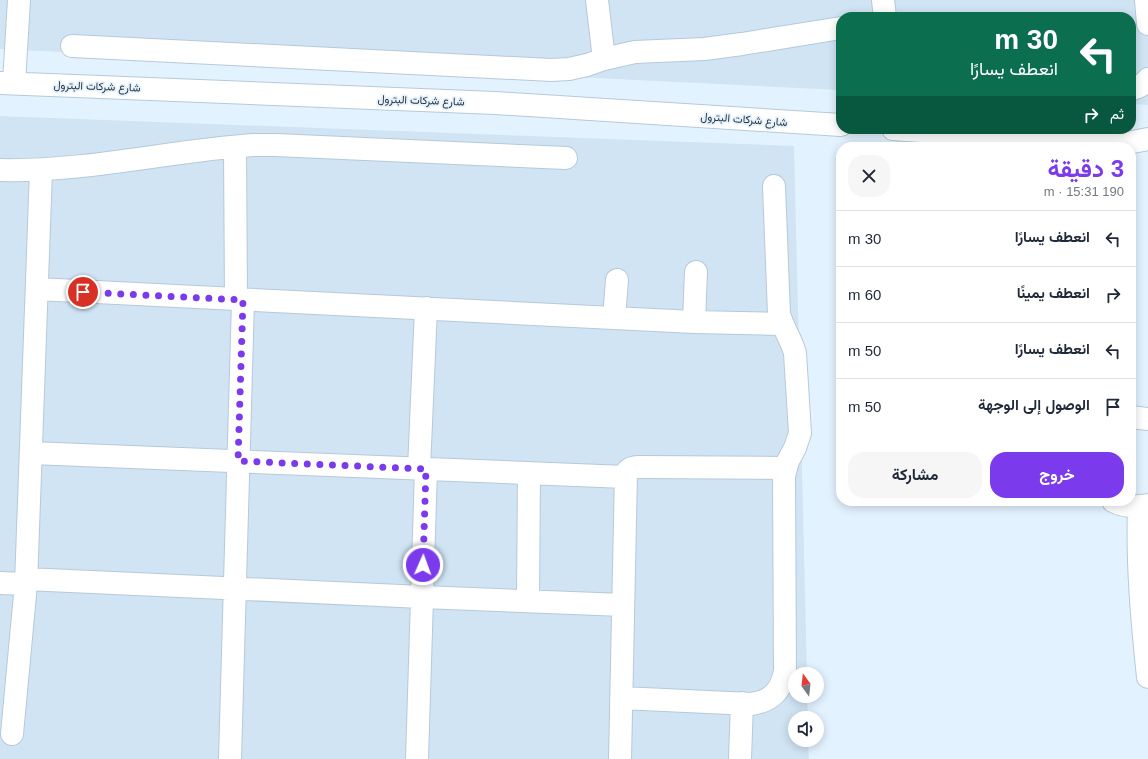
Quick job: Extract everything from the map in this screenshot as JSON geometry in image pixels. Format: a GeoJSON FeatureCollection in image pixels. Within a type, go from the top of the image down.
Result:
{"type":"FeatureCollection","features":[{"type":"Feature","properties":{"kind":"street"},"geometry":{"type":"LineString","coordinates":[[7,83],[19,0]]}},
{"type":"Feature","properties":{"kind":"street"},"geometry":{"type":"LineString","coordinates":[[597,0],[604,59]]}},
{"type":"Feature","properties":{"kind":"street"},"geometry":{"type":"LineString","coordinates":[[883,0],[884,12]]}},
{"type":"Feature","properties":{"kind":"street"},"geometry":{"type":"LineString","coordinates":[[1146,0],[1148,24]]}},
{"type":"Feature","properties":{"kind":"street"},"geometry":{"type":"LineString","coordinates":[[72,46],[551,70],[569,69],[634,52],[704,49],[836,29]]}},
{"type":"Feature","properties":{"kind":"street"},"geometry":{"type":"LineString","coordinates":[[1136,88],[1148,79]]}},
{"type":"Feature","properties":{"kind":"street","name":"شارع شركات البترول"},"geometry":{"type":"LineString","coordinates":[[7,83],[495,103],[836,125]]}},
{"type":"Feature","properties":{"kind":"street"},"geometry":{"type":"LineString","coordinates":[[973,134],[1102,142]]}},
{"type":"Feature","properties":{"kind":"street"},"geometry":{"type":"LineString","coordinates":[[1126,142],[1148,139]]}},
{"type":"Feature","properties":{"kind":"street"},"geometry":{"type":"LineString","coordinates":[[0,170],[41,170],[235,147],[276,145],[566,158]]}},
{"type":"Feature","properties":{"kind":"street"},"geometry":{"type":"LineString","coordinates":[[230,759],[238,461],[240,300],[235,147]]}},
{"type":"Feature","properties":{"kind":"street"},"geometry":{"type":"LineString","coordinates":[[1136,151],[1148,156]]}},
{"type":"Feature","properties":{"kind":"street"},"geometry":{"type":"LineString","coordinates":[[12,734],[8,699],[26,581],[41,170]]}},
{"type":"Feature","properties":{"kind":"street"},"geometry":{"type":"LineString","coordinates":[[621,698],[751,704],[766,700],[772,696],[779,689],[783,680],[785,671],[785,468],[798,441],[800,426],[795,353],[779,314],[774,186]]}},
{"type":"Feature","properties":{"kind":"street"},"geometry":{"type":"LineString","coordinates":[[694,322],[696,272]]}},
{"type":"Feature","properties":{"kind":"street"},"geometry":{"type":"LineString","coordinates":[[614,318],[617,280]]}},
{"type":"Feature","properties":{"kind":"street"},"geometry":{"type":"LineString","coordinates":[[37,289],[694,322],[782,324]]}},
{"type":"Feature","properties":{"kind":"street"},"geometry":{"type":"LineString","coordinates":[[417,759],[422,597],[422,469],[426,308]]}},
{"type":"Feature","properties":{"kind":"street"},"geometry":{"type":"LineString","coordinates":[[1136,418],[1148,419]]}},
{"type":"Feature","properties":{"kind":"street"},"geometry":{"type":"LineString","coordinates":[[31,453],[625,477]]}},
{"type":"Feature","properties":{"kind":"street"},"geometry":{"type":"LineString","coordinates":[[620,759],[625,477],[628,470],[633,467],[785,468]]}},
{"type":"Feature","properties":{"kind":"street"},"geometry":{"type":"LineString","coordinates":[[528,601],[529,473]]}},
{"type":"Feature","properties":{"kind":"street"},"geometry":{"type":"LineString","coordinates":[[1143,506],[1138,534],[1139,588],[1148,677]]}},
{"type":"Feature","properties":{"kind":"street"},"geometry":{"type":"LineString","coordinates":[[0,583],[26,581],[235,588],[623,605]]}},
{"type":"Feature","properties":{"kind":"street"},"geometry":{"type":"LineString","coordinates":[[740,759],[742,703]]}},
{"type":"Feature","properties":{"kind":"shaded area"},"geometry":{"type":"Polygon","coordinates":[[[0,0],[1148,0],[1148,105],[1136,104],[1136,12],[836,12],[836,90],[0,49],[0,0]]]}},
{"type":"Feature","properties":{"kind":"shaded area"},"geometry":{"type":"Polygon","coordinates":[[[0,116],[794,146],[807,667],[788,667],[788,703],[807,703],[808,711],[788,711],[788,747],[808,747],[809,759],[0,759],[0,116]]]}},
{"type":"Feature","properties":{"kind":"route"},"geometry":{"type":"LineString","coordinates":[[83,292],[243,300],[238,461],[426,469],[423,565]]}}]}
